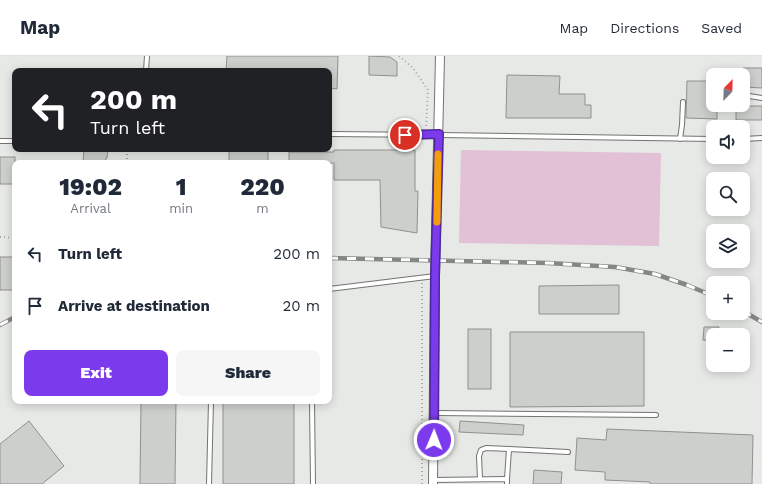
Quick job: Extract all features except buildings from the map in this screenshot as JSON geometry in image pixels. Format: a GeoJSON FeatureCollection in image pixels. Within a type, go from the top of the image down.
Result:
{"type":"FeatureCollection","features":[{"type":"Feature","properties":{"kind":"street"},"geometry":{"type":"LineString","coordinates":[[433,482],[435,276],[440,56]]}},
{"type":"Feature","properties":{"kind":"lane"},"geometry":{"type":"LineString","coordinates":[[146,68],[147,56]]}},
{"type":"Feature","properties":{"kind":"lane"},"geometry":{"type":"LineString","coordinates":[[750,96],[762,98]]}},
{"type":"Feature","properties":{"kind":"lane"},"geometry":{"type":"LineString","coordinates":[[680,139],[683,102]]}},
{"type":"Feature","properties":{"kind":"lane"},"geometry":{"type":"LineString","coordinates":[[332,134],[439,134],[706,139]]}},
{"type":"Feature","properties":{"kind":"lane"},"geometry":{"type":"LineString","coordinates":[[750,139],[762,138]]}},
{"type":"Feature","properties":{"kind":"lane"},"geometry":{"type":"LineString","coordinates":[[0,141],[12,141]]}},
{"type":"Feature","properties":{"kind":"lane"},"geometry":{"type":"LineString","coordinates":[[332,289],[435,276]]}},
{"type":"Feature","properties":{"kind":"lane"},"geometry":{"type":"LineString","coordinates":[[209,484],[210,404]]}},
{"type":"Feature","properties":{"kind":"lane"},"geometry":{"type":"LineString","coordinates":[[312,404],[313,484]]}},
{"type":"Feature","properties":{"kind":"lane"},"geometry":{"type":"LineString","coordinates":[[434,413],[656,415]]}},
{"type":"Feature","properties":{"kind":"lane"},"geometry":{"type":"LineString","coordinates":[[480,479],[479,456],[481,450],[486,448],[568,452]]}},
{"type":"Feature","properties":{"kind":"lane"},"geometry":{"type":"LineString","coordinates":[[433,482],[480,479],[507,482],[509,449]]}},
{"type":"Feature","properties":{"kind":"path"},"geometry":{"type":"LineString","coordinates":[[399,56],[413,68],[428,90],[426,134]]}},
{"type":"Feature","properties":{"kind":"path"},"geometry":{"type":"LineString","coordinates":[[0,237],[12,238]]}},
{"type":"Feature","properties":{"kind":"path"},"geometry":{"type":"LineString","coordinates":[[422,278],[422,484]]}},
{"type":"Feature","properties":{"kind":"shaded area"},"geometry":{"type":"Polygon","coordinates":[[[461,150],[661,153],[659,246],[459,243],[461,150]]]}},
{"type":"Feature","properties":{"kind":"railway"},"geometry":{"type":"LineString","coordinates":[[332,258],[548,263],[615,267],[655,274],[706,293]]}},
{"type":"Feature","properties":{"kind":"railway"},"geometry":{"type":"LineString","coordinates":[[750,315],[762,322]]}},
{"type":"Feature","properties":{"kind":"railway"},"geometry":{"type":"LineString","coordinates":[[0,325],[12,319]]}},
{"type":"Feature","properties":{"kind":"slow traffic"},"geometry":{"type":"LineString","coordinates":[[437,222],[438,154]]}},
{"type":"Feature","properties":{"kind":"route"},"geometry":{"type":"LineString","coordinates":[[405,135],[439,134],[435,276],[434,440]]}}]}
